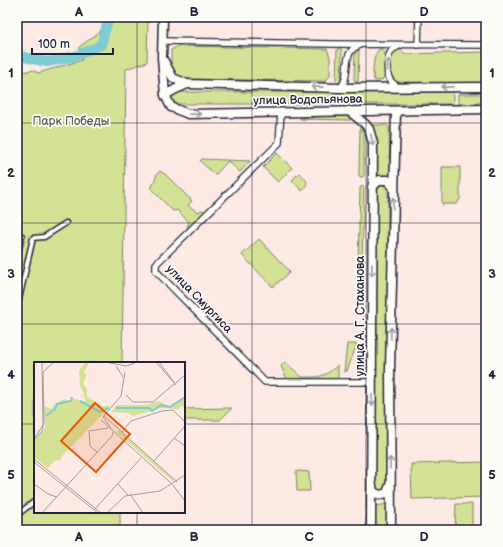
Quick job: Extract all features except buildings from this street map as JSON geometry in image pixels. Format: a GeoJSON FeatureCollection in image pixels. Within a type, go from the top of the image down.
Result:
{"type":"FeatureCollection","features":[{"type":"Feature","properties":{"kind":"main road"},"geometry":{"type":"LineString","coordinates":[[162,17],[164,95]]}},
{"type":"Feature","properties":{"kind":"main road","name":"улица Водопьянова"},"geometry":{"type":"LineString","coordinates":[[162,58],[173,78],[188,84],[340,88],[484,88]]}},
{"type":"Feature","properties":{"kind":"main road","name":"улица Водопьянова"},"geometry":{"type":"LineString","coordinates":[[188,84],[164,95],[171,107],[188,114],[452,111],[485,109]]}},
{"type":"Feature","properties":{"kind":"main road","name":"улица А. Г. Стаханова"},"geometry":{"type":"LineString","coordinates":[[349,111],[369,129],[373,143],[371,530]]}},
{"type":"Feature","properties":{"kind":"main road"},"geometry":{"type":"LineString","coordinates":[[390,530],[390,369],[393,187],[396,111]]}},
{"type":"Feature","properties":{"kind":"main road"},"geometry":{"type":"LineString","coordinates":[[372,187],[380,180],[388,180],[393,187]]}},
{"type":"Feature","properties":{"kind":"main road"},"geometry":{"type":"LineString","coordinates":[[372,482],[374,492],[380,495],[387,493],[390,483]]}},
{"type":"Feature","properties":{"kind":"street"},"geometry":{"type":"LineString","coordinates":[[418,45],[419,17]]}},
{"type":"Feature","properties":{"kind":"street"},"geometry":{"type":"LineString","coordinates":[[162,41],[486,45]]}},
{"type":"Feature","properties":{"kind":"street"},"geometry":{"type":"LineString","coordinates":[[340,88],[346,73],[348,54],[353,48],[364,44]]}},
{"type":"Feature","properties":{"kind":"street"},"geometry":{"type":"LineString","coordinates":[[398,87],[390,80],[388,64],[392,51],[402,45]]}},
{"type":"Feature","properties":{"kind":"street","name":"улица Смургиса"},"geometry":{"type":"LineString","coordinates":[[281,112],[279,143],[156,264],[156,271],[265,382],[372,382]]}},
{"type":"Feature","properties":{"kind":"street"},"geometry":{"type":"LineString","coordinates":[[17,308],[33,238],[44,237],[66,223]]}},
{"type":"Feature","properties":{"kind":"street"},"geometry":{"type":"LineString","coordinates":[[17,257],[22,236]]}},
{"type":"Feature","properties":{"kind":"street"},"geometry":{"type":"LineString","coordinates":[[17,515],[34,502]]}},
{"type":"Feature","properties":{"kind":"green space","name":"Парк Победы"},"geometry":{"type":"Polygon","coordinates":[[[101,17],[148,17],[147,62],[126,69],[122,362],[34,362],[34,513],[120,513],[120,530],[17,530],[17,73],[33,70],[38,73],[82,60],[79,47],[102,30],[103,22],[101,17]]]}},
{"type":"Feature","properties":{"kind":"green space"},"geometry":{"type":"Polygon","coordinates":[[[178,46],[327,49],[330,57],[330,76],[325,81],[181,79],[173,73],[171,64],[171,50],[178,46]]]}},
{"type":"Feature","properties":{"kind":"green space"},"geometry":{"type":"Polygon","coordinates":[[[340,48],[342,50],[341,78],[338,81],[336,80],[337,50],[340,48]]]}},
{"type":"Feature","properties":{"kind":"green space"},"geometry":{"type":"Polygon","coordinates":[[[358,48],[357,82],[354,80],[355,51],[358,48]]]}},
{"type":"Feature","properties":{"kind":"green space"},"geometry":{"type":"Polygon","coordinates":[[[379,49],[382,49],[384,52],[386,64],[384,77],[382,80],[377,81],[374,80],[373,68],[375,55],[379,49]]]}},
{"type":"Feature","properties":{"kind":"green space"},"geometry":{"type":"Polygon","coordinates":[[[400,49],[404,54],[486,52],[486,83],[398,82],[392,77],[390,65],[393,53],[395,50],[400,49]]]}},
{"type":"Feature","properties":{"kind":"green space"},"geometry":{"type":"Polygon","coordinates":[[[174,92],[453,92],[453,104],[178,104],[171,99],[171,95],[174,92]]]}},
{"type":"Feature","properties":{"kind":"green space"},"geometry":{"type":"Polygon","coordinates":[[[458,94],[479,94],[482,101],[476,104],[458,104],[458,94]]]}},
{"type":"Feature","properties":{"kind":"green space"},"geometry":{"type":"Polygon","coordinates":[[[314,115],[351,117],[350,120],[300,119],[312,118],[314,115]]]}},
{"type":"Feature","properties":{"kind":"green space"},"geometry":{"type":"Polygon","coordinates":[[[372,125],[386,125],[389,127],[390,178],[376,178],[376,139],[372,125]]]}},
{"type":"Feature","properties":{"kind":"green space"},"geometry":{"type":"Polygon","coordinates":[[[360,127],[364,136],[364,176],[361,177],[359,176],[360,127]]]}},
{"type":"Feature","properties":{"kind":"green space"},"geometry":{"type":"Polygon","coordinates":[[[277,153],[292,168],[278,182],[263,167],[277,153]]]}},
{"type":"Feature","properties":{"kind":"green space"},"geometry":{"type":"Polygon","coordinates":[[[202,159],[250,161],[240,172],[228,161],[215,175],[200,161],[202,159]]]}},
{"type":"Feature","properties":{"kind":"green space"},"geometry":{"type":"Polygon","coordinates":[[[442,167],[460,167],[460,199],[457,204],[442,204],[442,167]]]}},
{"type":"Feature","properties":{"kind":"green space"},"geometry":{"type":"Polygon","coordinates":[[[160,171],[192,201],[188,205],[197,212],[203,210],[205,212],[189,228],[187,227],[189,222],[177,210],[173,211],[151,189],[157,174],[160,171]]]}},
{"type":"Feature","properties":{"kind":"green space"},"geometry":{"type":"Polygon","coordinates":[[[299,173],[307,183],[302,191],[292,180],[299,173]]]}},
{"type":"Feature","properties":{"kind":"green space"},"geometry":{"type":"Polygon","coordinates":[[[383,185],[388,191],[387,485],[383,491],[376,491],[374,480],[375,189],[378,186],[383,185]]]}},
{"type":"Feature","properties":{"kind":"green space"},"geometry":{"type":"Polygon","coordinates":[[[362,186],[364,188],[362,265],[358,266],[360,188],[362,186]]]}},
{"type":"Feature","properties":{"kind":"green space"},"geometry":{"type":"Polygon","coordinates":[[[259,239],[290,272],[273,287],[242,255],[259,239]]]}},
{"type":"Feature","properties":{"kind":"green space"},"geometry":{"type":"Polygon","coordinates":[[[347,344],[357,344],[347,371],[344,372],[347,344]]]}},
{"type":"Feature","properties":{"kind":"green space"},"geometry":{"type":"Polygon","coordinates":[[[285,362],[302,377],[325,375],[338,365],[338,379],[287,379],[281,366],[285,362]]]}},
{"type":"Feature","properties":{"kind":"green space"},"geometry":{"type":"Polygon","coordinates":[[[232,408],[220,420],[185,420],[185,409],[232,408]]]}},
{"type":"Feature","properties":{"kind":"green space"},"geometry":{"type":"Polygon","coordinates":[[[486,462],[486,497],[412,499],[411,464],[486,462]]]}},
{"type":"Feature","properties":{"kind":"green space"},"geometry":{"type":"Polygon","coordinates":[[[296,472],[309,472],[310,491],[297,491],[296,472]]]}},
{"type":"Feature","properties":{"kind":"green space"},"geometry":{"type":"Polygon","coordinates":[[[387,502],[387,530],[374,530],[374,506],[383,505],[387,502]]]}},
{"type":"Feature","properties":{"kind":"green space"},"geometry":{"type":"Polygon","coordinates":[[[456,504],[472,504],[472,530],[455,530],[456,504]]]}},
{"type":"Feature","properties":{"kind":"waterway"},"geometry":{"type":"LineString","coordinates":[[17,57],[20,56],[47,62],[76,56],[101,45],[109,17]]}}]}
